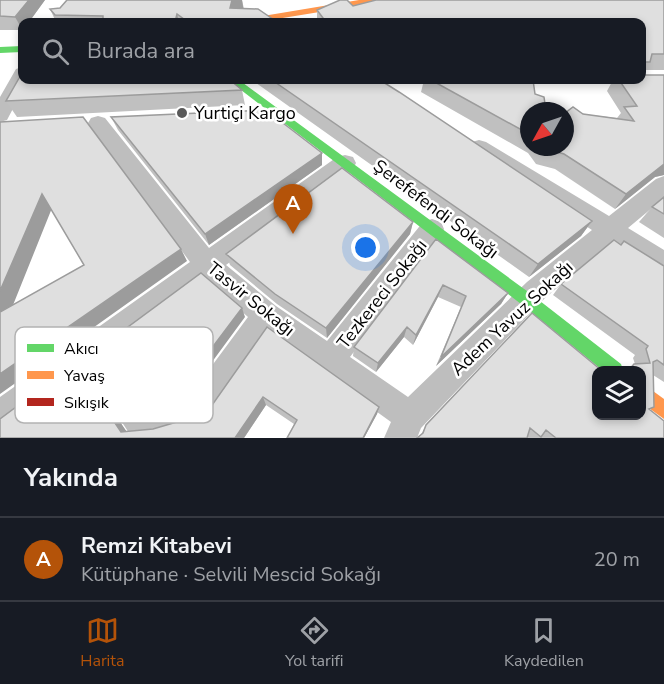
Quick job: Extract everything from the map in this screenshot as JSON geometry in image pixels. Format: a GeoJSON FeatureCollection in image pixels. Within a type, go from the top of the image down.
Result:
{"type":"FeatureCollection","features":[{"type":"Feature","properties":{"kind":"main road"},"geometry":{"type":"LineString","coordinates":[[282,18],[375,0]]}},
{"type":"Feature","properties":{"kind":"main road"},"geometry":{"type":"LineString","coordinates":[[322,18],[341,6]]}},
{"type":"Feature","properties":{"kind":"main road"},"geometry":{"type":"LineString","coordinates":[[0,50],[18,49]]}},
{"type":"Feature","properties":{"kind":"main road","name":"Şerefefendi Sokağı"},"geometry":{"type":"LineString","coordinates":[[239,84],[526,299],[610,366]]}},
{"type":"Feature","properties":{"kind":"main road"},"geometry":{"type":"LineString","coordinates":[[646,84],[661,84]]}},
{"type":"Feature","properties":{"kind":"main road"},"geometry":{"type":"LineString","coordinates":[[646,395],[664,410]]}},
{"type":"Feature","properties":{"kind":"street"},"geometry":{"type":"LineString","coordinates":[[4,123],[18,84]]}},
{"type":"Feature","properties":{"kind":"street"},"geometry":{"type":"LineString","coordinates":[[378,84],[411,104]]}},
{"type":"Feature","properties":{"kind":"street"},"geometry":{"type":"LineString","coordinates":[[244,115],[279,112]]}},
{"type":"Feature","properties":{"kind":"street","name":"Tasvir Sokağı"},"geometry":{"type":"LineString","coordinates":[[98,123],[207,265],[266,315],[331,359],[405,427]]}},
{"type":"Feature","properties":{"kind":"street"},"geometry":{"type":"LineString","coordinates":[[461,135],[664,263]]}},
{"type":"Feature","properties":{"kind":"street"},"geometry":{"type":"LineString","coordinates":[[121,327],[345,163]]}},
{"type":"Feature","properties":{"kind":"street","name":"Adem Yavuz Sokağı"},"geometry":{"type":"LineString","coordinates":[[405,427],[526,299],[664,184]]}},
{"type":"Feature","properties":{"kind":"street","name":"Tezkereci Sokağı"},"geometry":{"type":"LineString","coordinates":[[331,359],[432,230]]}},
{"type":"Feature","properties":{"kind":"street"},"geometry":{"type":"LineString","coordinates":[[213,389],[266,315]]}},
{"type":"Feature","properties":{"kind":"street"},"geometry":{"type":"LineString","coordinates":[[0,416],[15,405]]}},
{"type":"Feature","properties":{"kind":"building"},"geometry":{"type":"Polygon","coordinates":[[[0,0],[29,0],[15,17],[0,16],[0,0]]]}},
{"type":"Feature","properties":{"kind":"building"},"geometry":{"type":"Polygon","coordinates":[[[67,0],[232,0],[230,8],[258,9],[271,18],[182,18],[177,14],[176,18],[103,18],[103,16],[55,15],[50,9],[60,8],[67,0]]]}},
{"type":"Feature","properties":{"kind":"building"},"geometry":{"type":"Polygon","coordinates":[[[340,0],[347,0],[353,6],[376,0],[664,0],[664,54],[652,54],[650,62],[646,62],[646,18],[323,18],[317,10],[340,0]]]}},
{"type":"Feature","properties":{"kind":"building"},"geometry":{"type":"Polygon","coordinates":[[[646,75],[664,75],[664,164],[626,194],[567,156],[574,156],[574,108],[583,114],[634,121],[624,107],[637,106],[622,84],[646,84],[646,75]]]}},
{"type":"Feature","properties":{"kind":"building"},"geometry":{"type":"Polygon","coordinates":[[[18,80],[18,84],[235,84],[242,90],[6,101],[18,80]]]}},
{"type":"Feature","properties":{"kind":"building"},"geometry":{"type":"Polygon","coordinates":[[[278,84],[386,84],[592,221],[538,264],[278,84]]]}},
{"type":"Feature","properties":{"kind":"building"},"geometry":{"type":"Polygon","coordinates":[[[438,84],[534,84],[535,94],[544,97],[545,102],[520,102],[520,129],[438,84]]]}},
{"type":"Feature","properties":{"kind":"building"},"geometry":{"type":"Polygon","coordinates":[[[266,110],[322,153],[205,234],[111,117],[266,110]]]}},
{"type":"Feature","properties":{"kind":"building"},"geometry":{"type":"Polygon","coordinates":[[[83,117],[181,249],[68,327],[15,327],[15,364],[0,374],[0,312],[84,265],[42,194],[0,291],[0,122],[83,117]]]}},
{"type":"Feature","properties":{"kind":"building"},"geometry":{"type":"Polygon","coordinates":[[[342,168],[413,222],[326,328],[275,294],[226,254],[342,168]]]}},
{"type":"Feature","properties":{"kind":"building"},"geometry":{"type":"Polygon","coordinates":[[[664,197],[664,214],[652,207],[664,197]]]}},
{"type":"Feature","properties":{"kind":"building"},"geometry":{"type":"Polygon","coordinates":[[[436,239],[508,293],[441,357],[466,296],[443,285],[416,335],[407,327],[378,363],[354,347],[436,239]]]}},
{"type":"Feature","properties":{"kind":"building"},"geometry":{"type":"Polygon","coordinates":[[[614,240],[621,245],[624,241],[664,266],[664,365],[657,360],[653,362],[654,407],[649,409],[664,421],[664,438],[556,438],[546,430],[541,437],[530,428],[527,438],[417,438],[423,433],[426,425],[532,313],[596,366],[592,366],[592,420],[646,420],[646,366],[632,366],[650,363],[646,349],[648,346],[561,284],[614,240]]]}},
{"type":"Feature","properties":{"kind":"building"},"geometry":{"type":"Polygon","coordinates":[[[201,273],[242,308],[213,346],[213,327],[128,327],[201,273]]]}},
{"type":"Feature","properties":{"kind":"building"},"geometry":{"type":"Polygon","coordinates":[[[267,327],[379,407],[363,438],[287,438],[297,420],[263,397],[235,438],[0,438],[0,419],[15,408],[15,423],[115,423],[121,432],[153,429],[173,423],[213,423],[213,404],[267,327]]]}},
{"type":"Feature","properties":{"kind":"traffic: fast"},"geometry":{"type":"LineString","coordinates":[[0,50],[18,49]]}},
{"type":"Feature","properties":{"kind":"traffic: fast"},"geometry":{"type":"LineString","coordinates":[[238,84],[526,299],[610,366]]}},
{"type":"Feature","properties":{"kind":"traffic: slow"},"geometry":{"type":"LineString","coordinates":[[269,18],[375,0]]}},
{"type":"Feature","properties":{"kind":"traffic: slow"},"geometry":{"type":"LineString","coordinates":[[646,395],[664,410]]}},
{"type":"Feature","properties":{"kind":"traffic: jam"},"geometry":{"type":"LineString","coordinates":[[646,80],[664,80]]}},
{"type":"Feature","properties":{"kind":"place","name":"Yurtiçi Kargo"},"geometry":{"type":"Point","coordinates":[182,113]}},
{"type":"Feature","properties":{"kind":"place","name":"Remzi Kitabevi"},"geometry":{"type":"Point","coordinates":[293,234]}}]}
